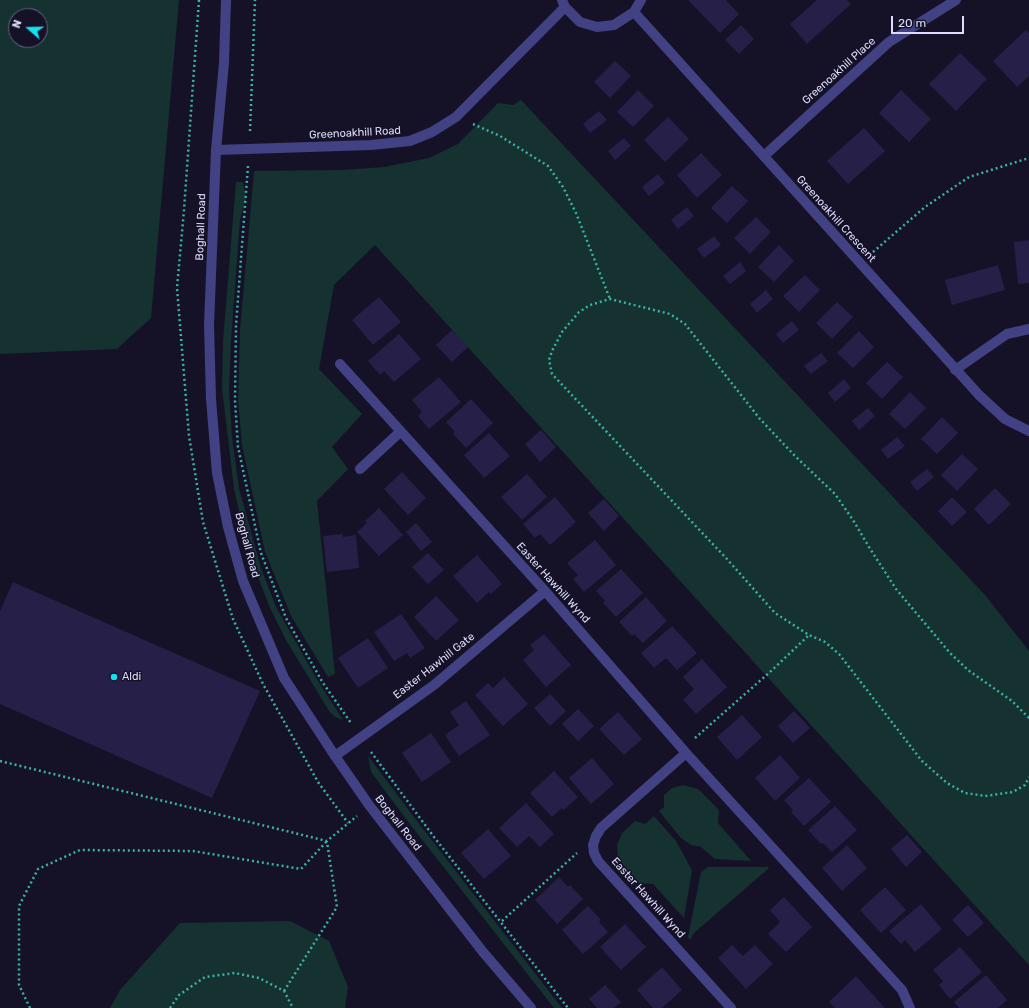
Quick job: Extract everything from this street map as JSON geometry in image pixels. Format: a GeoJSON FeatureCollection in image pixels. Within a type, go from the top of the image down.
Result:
{"type":"FeatureCollection","features":[{"type":"Feature","properties":{"kind":"street","name":"Boghall Road"},"geometry":{"type":"LineString","coordinates":[[226,0],[224,62],[216,150],[209,325],[211,399],[219,480],[228,527],[243,581],[284,678],[335,756],[369,805],[483,952],[531,1008]]}},
{"type":"Feature","properties":{"kind":"street","name":"Greenoakhill Road"},"geometry":{"type":"LineString","coordinates":[[216,150],[371,145],[410,142],[432,132],[456,117],[563,4],[580,22],[597,27],[614,25],[634,12],[641,0]]}},
{"type":"Feature","properties":{"kind":"street","name":"Greenoakhill Place"},"geometry":{"type":"LineString","coordinates":[[764,156],[889,42],[956,0]]}},
{"type":"Feature","properties":{"kind":"street","name":"Greenoakhill Crescent"},"geometry":{"type":"LineString","coordinates":[[634,12],[955,370],[1005,419],[1029,431]]}},
{"type":"Feature","properties":{"kind":"street"},"geometry":{"type":"LineString","coordinates":[[955,370],[1006,334],[1029,329]]}},
{"type":"Feature","properties":{"kind":"street","name":"Easter Hawhill Wynd"},"geometry":{"type":"LineString","coordinates":[[340,364],[545,591],[684,751],[902,990],[910,1008]]}},
{"type":"Feature","properties":{"kind":"street"},"geometry":{"type":"LineString","coordinates":[[360,469],[400,432]]}},
{"type":"Feature","properties":{"kind":"street","name":"Easter Hawhill Gate"},"geometry":{"type":"LineString","coordinates":[[335,756],[434,685],[545,591]]}},
{"type":"Feature","properties":{"kind":"street"},"geometry":{"type":"LineString","coordinates":[[593,845],[601,828],[684,751]]}},
{"type":"Feature","properties":{"kind":"street","name":"Easter Hawhill Wynd"},"geometry":{"type":"LineString","coordinates":[[593,845],[598,861],[731,1008]]}},
{"type":"Feature","properties":{"kind":"path"},"geometry":{"type":"LineString","coordinates":[[255,0],[249,149],[236,325],[235,401],[238,447],[248,503],[261,553],[286,618],[323,683],[360,737],[434,837],[502,921],[568,1008]]}},
{"type":"Feature","properties":{"kind":"path"},"geometry":{"type":"LineString","coordinates":[[456,117],[500,136],[548,166],[563,187],[576,213],[610,299]]}},
{"type":"Feature","properties":{"kind":"path"},"geometry":{"type":"LineString","coordinates":[[860,263],[925,207],[969,178],[1029,158]]}},
{"type":"Feature","properties":{"kind":"path"},"geometry":{"type":"LineString","coordinates":[[1029,718],[1012,701],[968,670],[950,653],[896,589],[868,548],[853,520],[835,494],[760,419],[684,324],[670,314],[610,299],[590,305],[578,312],[552,351],[549,360],[552,374],[726,558],[775,613],[808,634],[824,642],[839,654],[922,761],[947,783],[965,793],[985,796],[1013,792],[1025,785],[1029,777]]}},
{"type":"Feature","properties":{"kind":"path"},"geometry":{"type":"LineString","coordinates":[[684,751],[770,672],[808,634]]}},
{"type":"Feature","properties":{"kind":"path"},"geometry":{"type":"LineString","coordinates":[[0,761],[327,841]]}},
{"type":"Feature","properties":{"kind":"path"},"geometry":{"type":"LineString","coordinates":[[30,1008],[19,985],[19,906],[38,868],[80,850],[192,851],[300,869],[327,841],[369,805]]}},
{"type":"Feature","properties":{"kind":"path"},"geometry":{"type":"LineString","coordinates":[[284,991],[337,907],[327,841]]}},
{"type":"Feature","properties":{"kind":"path"},"geometry":{"type":"LineString","coordinates":[[502,921],[578,853],[593,845]]}},
{"type":"Feature","properties":{"kind":"path"},"geometry":{"type":"LineString","coordinates":[[170,1008],[179,995],[205,977],[235,973],[259,978],[284,991],[293,1008]]}},
{"type":"Feature","properties":{"kind":"green space"},"geometry":{"type":"Polygon","coordinates":[[[0,0],[179,0],[151,318],[117,349],[0,354],[0,0]]]}},
{"type":"Feature","properties":{"kind":"green space"},"geometry":{"type":"Polygon","coordinates":[[[521,100],[985,595],[1029,651],[1029,965],[375,245],[334,285],[319,369],[362,414],[332,447],[348,469],[317,501],[335,674],[328,677],[291,616],[265,552],[242,445],[238,400],[240,330],[254,171],[341,170],[384,167],[429,158],[458,144],[498,103],[513,105],[521,100]]]}},
{"type":"Feature","properties":{"kind":"green space"},"geometry":{"type":"Polygon","coordinates":[[[236,182],[243,182],[246,198],[240,220],[229,389],[232,437],[239,488],[261,568],[276,607],[318,681],[343,720],[335,717],[329,711],[286,640],[270,608],[255,569],[234,489],[222,388],[223,341],[236,182]]]}},
{"type":"Feature","properties":{"kind":"green space"},"geometry":{"type":"Polygon","coordinates":[[[368,756],[562,1008],[554,1008],[409,823],[371,772],[368,756]]]}},
{"type":"Feature","properties":{"kind":"green space"},"geometry":{"type":"Polygon","coordinates":[[[683,785],[698,789],[719,810],[718,823],[751,861],[715,859],[701,847],[691,845],[681,838],[659,811],[664,807],[664,795],[672,788],[683,785]]]}},
{"type":"Feature","properties":{"kind":"green space"},"geometry":{"type":"Polygon","coordinates":[[[654,816],[676,841],[692,870],[684,918],[653,884],[639,883],[618,859],[617,845],[622,833],[635,821],[645,824],[654,816]]]}},
{"type":"Feature","properties":{"kind":"green space"},"geometry":{"type":"Polygon","coordinates":[[[708,867],[769,868],[694,933],[690,940],[688,937],[701,872],[708,867]]]}},
{"type":"Feature","properties":{"kind":"green space"},"geometry":{"type":"Polygon","coordinates":[[[290,921],[329,941],[348,987],[345,1008],[110,1008],[120,990],[180,923],[290,921]]]}},
{"type":"Feature","properties":{"kind":"building"},"geometry":{"type":"Polygon","coordinates":[[[688,0],[726,0],[739,14],[720,33],[688,0]]]}},
{"type":"Feature","properties":{"kind":"building"},"geometry":{"type":"Polygon","coordinates":[[[817,0],[847,0],[851,4],[807,44],[790,24],[817,0]]]}},
{"type":"Feature","properties":{"kind":"building"},"geometry":{"type":"Polygon","coordinates":[[[741,25],[754,39],[739,54],[725,40],[741,25]]]}},
{"type":"Feature","properties":{"kind":"building"},"geometry":{"type":"Polygon","coordinates":[[[1026,30],[1029,33],[1029,76],[1017,87],[993,61],[1026,30]]]}},
{"type":"Feature","properties":{"kind":"building"},"geometry":{"type":"Polygon","coordinates":[[[960,53],[987,79],[956,111],[929,84],[960,53]]]}},
{"type":"Feature","properties":{"kind":"building"},"geometry":{"type":"Polygon","coordinates":[[[615,61],[631,76],[610,98],[594,82],[615,61]]]}},
{"type":"Feature","properties":{"kind":"building"},"geometry":{"type":"Polygon","coordinates":[[[638,90],[654,106],[633,127],[617,112],[638,90]]]}},
{"type":"Feature","properties":{"kind":"building"},"geometry":{"type":"Polygon","coordinates":[[[901,90],[931,119],[909,142],[879,113],[901,90]]]}},
{"type":"Feature","properties":{"kind":"building"},"geometry":{"type":"Polygon","coordinates":[[[599,111],[607,120],[590,133],[583,124],[599,111]]]}},
{"type":"Feature","properties":{"kind":"building"},"geometry":{"type":"Polygon","coordinates":[[[668,117],[689,139],[665,162],[644,140],[668,117]]]}},
{"type":"Feature","properties":{"kind":"building"},"geometry":{"type":"Polygon","coordinates":[[[864,128],[885,151],[848,184],[827,161],[864,128]]]}},
{"type":"Feature","properties":{"kind":"building"},"geometry":{"type":"Polygon","coordinates":[[[624,138],[631,146],[615,160],[608,151],[624,138]]]}},
{"type":"Feature","properties":{"kind":"building"},"geometry":{"type":"Polygon","coordinates":[[[701,153],[722,175],[697,198],[677,175],[701,153]]]}},
{"type":"Feature","properties":{"kind":"building"},"geometry":{"type":"Polygon","coordinates":[[[658,174],[665,183],[649,196],[642,187],[658,174]]]}},
{"type":"Feature","properties":{"kind":"building"},"geometry":{"type":"Polygon","coordinates":[[[732,186],[748,201],[727,223],[711,208],[732,186]]]}},
{"type":"Feature","properties":{"kind":"building"},"geometry":{"type":"Polygon","coordinates":[[[687,207],[694,216],[678,229],[671,220],[687,207]]]}},
{"type":"Feature","properties":{"kind":"building"},"geometry":{"type":"Polygon","coordinates":[[[756,217],[771,232],[750,254],[734,238],[756,217]]]}},
{"type":"Feature","properties":{"kind":"building"},"geometry":{"type":"Polygon","coordinates":[[[714,236],[721,245],[704,258],[697,249],[714,236]]]}},
{"type":"Feature","properties":{"kind":"building"},"geometry":{"type":"Polygon","coordinates":[[[1029,240],[1029,283],[1018,284],[1014,242],[1029,240]]]}},
{"type":"Feature","properties":{"kind":"building"},"geometry":{"type":"Polygon","coordinates":[[[779,245],[794,261],[774,282],[758,267],[779,245]]]}},
{"type":"Feature","properties":{"kind":"building"},"geometry":{"type":"Polygon","coordinates":[[[740,262],[746,271],[730,284],[723,276],[740,262]]]}},
{"type":"Feature","properties":{"kind":"building"},"geometry":{"type":"Polygon","coordinates":[[[998,265],[1005,290],[952,305],[945,280],[998,265]]]}},
{"type":"Feature","properties":{"kind":"building"},"geometry":{"type":"Polygon","coordinates":[[[805,275],[820,290],[799,312],[783,296],[805,275]]]}},
{"type":"Feature","properties":{"kind":"building"},"geometry":{"type":"Polygon","coordinates":[[[766,290],[773,299],[757,313],[750,304],[766,290]]]}},
{"type":"Feature","properties":{"kind":"building"},"geometry":{"type":"Polygon","coordinates":[[[379,297],[401,322],[373,345],[352,320],[379,297]]]}},
{"type":"Feature","properties":{"kind":"building"},"geometry":{"type":"Polygon","coordinates":[[[837,302],[853,317],[832,339],[816,323],[837,302]]]}},
{"type":"Feature","properties":{"kind":"building"},"geometry":{"type":"Polygon","coordinates":[[[792,321],[799,330],[783,343],[776,334],[792,321]]]}},
{"type":"Feature","properties":{"kind":"building"},"geometry":{"type":"Polygon","coordinates":[[[452,330],[468,347],[452,362],[436,345],[452,330]]]}},
{"type":"Feature","properties":{"kind":"building"},"geometry":{"type":"Polygon","coordinates":[[[859,331],[874,347],[853,368],[837,353],[859,331]]]}},
{"type":"Feature","properties":{"kind":"building"},"geometry":{"type":"Polygon","coordinates":[[[399,334],[421,359],[394,382],[384,371],[380,375],[368,361],[399,334]]]}},
{"type":"Feature","properties":{"kind":"building"},"geometry":{"type":"Polygon","coordinates":[[[821,353],[828,361],[811,374],[804,366],[821,353]]]}},
{"type":"Feature","properties":{"kind":"building"},"geometry":{"type":"Polygon","coordinates":[[[887,362],[903,377],[882,399],[866,383],[887,362]]]}},
{"type":"Feature","properties":{"kind":"building"},"geometry":{"type":"Polygon","coordinates":[[[439,377],[461,402],[429,429],[418,416],[422,412],[412,400],[439,377]]]}},
{"type":"Feature","properties":{"kind":"building"},"geometry":{"type":"Polygon","coordinates":[[[844,379],[851,388],[835,402],[828,393],[844,379]]]}},
{"type":"Feature","properties":{"kind":"building"},"geometry":{"type":"Polygon","coordinates":[[[910,392],[926,408],[905,429],[889,414],[910,392]]]}},
{"type":"Feature","properties":{"kind":"building"},"geometry":{"type":"Polygon","coordinates":[[[471,399],[493,423],[466,448],[453,434],[455,432],[446,422],[471,399]]]}},
{"type":"Feature","properties":{"kind":"building"},"geometry":{"type":"Polygon","coordinates":[[[868,408],[875,416],[859,430],[852,421],[868,408]]]}},
{"type":"Feature","properties":{"kind":"building"},"geometry":{"type":"Polygon","coordinates":[[[942,417],[958,433],[937,454],[921,439],[942,417]]]}},
{"type":"Feature","properties":{"kind":"building"},"geometry":{"type":"Polygon","coordinates":[[[541,430],[556,447],[540,462],[525,444],[541,430]]]}},
{"type":"Feature","properties":{"kind":"building"},"geometry":{"type":"Polygon","coordinates":[[[489,433],[510,456],[484,478],[464,455],[489,433]]]}},
{"type":"Feature","properties":{"kind":"building"},"geometry":{"type":"Polygon","coordinates":[[[897,437],[905,446],[888,459],[881,450],[897,437]]]}},
{"type":"Feature","properties":{"kind":"building"},"geometry":{"type":"Polygon","coordinates":[[[962,454],[978,469],[957,491],[941,475],[962,454]]]}},
{"type":"Feature","properties":{"kind":"building"},"geometry":{"type":"Polygon","coordinates":[[[927,469],[934,477],[917,491],[910,482],[927,469]]]}},
{"type":"Feature","properties":{"kind":"building"},"geometry":{"type":"Polygon","coordinates":[[[402,472],[426,498],[408,515],[384,489],[402,472]]]}},
{"type":"Feature","properties":{"kind":"building"},"geometry":{"type":"Polygon","coordinates":[[[527,474],[547,497],[522,520],[501,497],[527,474]]]}},
{"type":"Feature","properties":{"kind":"building"},"geometry":{"type":"Polygon","coordinates":[[[995,488],[1011,504],[989,525],[974,509],[995,488]]]}},
{"type":"Feature","properties":{"kind":"building"},"geometry":{"type":"Polygon","coordinates":[[[555,497],[576,522],[550,545],[540,534],[535,538],[523,524],[555,497]]]}},
{"type":"Feature","properties":{"kind":"building"},"geometry":{"type":"Polygon","coordinates":[[[952,497],[967,512],[952,526],[938,511],[952,497]]]}},
{"type":"Feature","properties":{"kind":"building"},"geometry":{"type":"Polygon","coordinates":[[[604,499],[619,516],[604,531],[588,513],[604,499]]]}},
{"type":"Feature","properties":{"kind":"building"},"geometry":{"type":"Polygon","coordinates":[[[379,508],[403,535],[379,556],[357,532],[367,523],[365,521],[379,508]]]}},
{"type":"Feature","properties":{"kind":"building"},"geometry":{"type":"Polygon","coordinates":[[[416,523],[432,542],[421,551],[406,532],[416,523]]]}},
{"type":"Feature","properties":{"kind":"building"},"geometry":{"type":"Polygon","coordinates":[[[342,534],[343,537],[356,535],[359,568],[327,572],[323,536],[342,534]]]}},
{"type":"Feature","properties":{"kind":"building"},"geometry":{"type":"Polygon","coordinates":[[[595,540],[616,565],[584,592],[573,579],[578,575],[567,563],[595,540]]]}},
{"type":"Feature","properties":{"kind":"building"},"geometry":{"type":"Polygon","coordinates":[[[428,553],[444,570],[428,584],[412,567],[428,553]]]}},
{"type":"Feature","properties":{"kind":"building"},"geometry":{"type":"Polygon","coordinates":[[[477,555],[502,584],[491,594],[489,592],[477,603],[453,576],[477,555]]]}},
{"type":"Feature","properties":{"kind":"building"},"geometry":{"type":"Polygon","coordinates":[[[621,569],[643,593],[616,617],[603,603],[605,601],[596,591],[621,569]]]}},
{"type":"Feature","properties":{"kind":"building","name":"Aldi"},"geometry":{"type":"Polygon","coordinates":[[[13,582],[260,691],[212,798],[0,704],[0,611],[13,582]]]}},
{"type":"Feature","properties":{"kind":"building"},"geometry":{"type":"Polygon","coordinates":[[[436,596],[459,620],[436,641],[414,617],[436,596]]]}},
{"type":"Feature","properties":{"kind":"building"},"geometry":{"type":"Polygon","coordinates":[[[646,597],[667,621],[643,643],[634,634],[632,636],[619,622],[646,597]]]}},
{"type":"Feature","properties":{"kind":"building"},"geometry":{"type":"Polygon","coordinates":[[[401,614],[425,648],[410,658],[407,653],[394,661],[374,632],[401,614]]]}},
{"type":"Feature","properties":{"kind":"building"},"geometry":{"type":"Polygon","coordinates":[[[672,626],[697,653],[677,670],[666,658],[654,668],[641,653],[672,626]]]}},
{"type":"Feature","properties":{"kind":"building"},"geometry":{"type":"Polygon","coordinates":[[[544,634],[571,665],[546,687],[523,660],[534,650],[530,645],[544,634]]]}},
{"type":"Feature","properties":{"kind":"building"},"geometry":{"type":"Polygon","coordinates":[[[368,638],[388,668],[358,688],[338,658],[368,638]]]}},
{"type":"Feature","properties":{"kind":"building"},"geometry":{"type":"Polygon","coordinates":[[[702,659],[727,687],[696,714],[683,700],[694,689],[683,677],[702,659]]]}},
{"type":"Feature","properties":{"kind":"building"},"geometry":{"type":"Polygon","coordinates":[[[504,677],[528,704],[503,726],[475,695],[488,683],[493,688],[504,677]]]}},
{"type":"Feature","properties":{"kind":"building"},"geometry":{"type":"Polygon","coordinates":[[[550,694],[566,711],[550,726],[534,708],[550,694]]]}},
{"type":"Feature","properties":{"kind":"building"},"geometry":{"type":"Polygon","coordinates":[[[466,701],[490,735],[459,756],[445,735],[459,725],[450,712],[466,701]]]}},
{"type":"Feature","properties":{"kind":"building"},"geometry":{"type":"Polygon","coordinates":[[[578,709],[594,726],[578,741],[562,724],[578,709]]]}},
{"type":"Feature","properties":{"kind":"building"},"geometry":{"type":"Polygon","coordinates":[[[794,711],[810,728],[793,743],[778,726],[794,711]]]}},
{"type":"Feature","properties":{"kind":"building"},"geometry":{"type":"Polygon","coordinates":[[[618,712],[642,739],[624,755],[599,729],[618,712]]]}},
{"type":"Feature","properties":{"kind":"building"},"geometry":{"type":"Polygon","coordinates":[[[742,715],[762,737],[737,760],[717,737],[742,715]]]}},
{"type":"Feature","properties":{"kind":"building"},"geometry":{"type":"Polygon","coordinates":[[[431,733],[451,762],[422,782],[402,753],[431,733]]]}},
{"type":"Feature","properties":{"kind":"building"},"geometry":{"type":"Polygon","coordinates":[[[780,755],[800,778],[775,801],[755,778],[780,755]]]}},
{"type":"Feature","properties":{"kind":"building"},"geometry":{"type":"Polygon","coordinates":[[[592,758],[614,784],[591,804],[569,778],[592,758]]]}},
{"type":"Feature","properties":{"kind":"building"},"geometry":{"type":"Polygon","coordinates":[[[554,771],[578,797],[564,810],[562,808],[552,817],[530,793],[554,771]]]}},
{"type":"Feature","properties":{"kind":"building"},"geometry":{"type":"Polygon","coordinates":[[[809,778],[831,802],[804,826],[791,812],[793,810],[784,800],[809,778]]]}},
{"type":"Feature","properties":{"kind":"building"},"geometry":{"type":"Polygon","coordinates":[[[526,803],[554,834],[540,847],[529,836],[517,847],[499,828],[526,803]]]}},
{"type":"Feature","properties":{"kind":"building"},"geometry":{"type":"Polygon","coordinates":[[[835,806],[857,830],[832,852],[823,843],[821,844],[808,830],[835,806]]]}},
{"type":"Feature","properties":{"kind":"building"},"geometry":{"type":"Polygon","coordinates":[[[488,829],[511,856],[484,879],[461,853],[488,829]]]}},
{"type":"Feature","properties":{"kind":"building"},"geometry":{"type":"Polygon","coordinates":[[[907,835],[922,852],[906,867],[891,849],[907,835]]]}},
{"type":"Feature","properties":{"kind":"building"},"geometry":{"type":"Polygon","coordinates":[[[847,845],[867,868],[842,891],[822,868],[847,845]]]}},
{"type":"Feature","properties":{"kind":"building"},"geometry":{"type":"Polygon","coordinates":[[[559,877],[568,887],[570,885],[583,899],[557,924],[535,900],[559,877]]]}},
{"type":"Feature","properties":{"kind":"building"},"geometry":{"type":"Polygon","coordinates":[[[885,887],[906,910],[881,933],[860,910],[885,887]]]}},
{"type":"Feature","properties":{"kind":"building"},"geometry":{"type":"Polygon","coordinates":[[[784,897],[812,927],[786,952],[768,934],[780,922],[770,910],[784,897]]]}},
{"type":"Feature","properties":{"kind":"building"},"geometry":{"type":"Polygon","coordinates":[[[921,904],[942,929],[915,952],[905,940],[901,944],[889,931],[921,904]]]}},
{"type":"Feature","properties":{"kind":"building"},"geometry":{"type":"Polygon","coordinates":[[[968,905],[984,923],[968,937],[952,920],[968,905]]]}},
{"type":"Feature","properties":{"kind":"building"},"geometry":{"type":"Polygon","coordinates":[[[588,906],[601,920],[599,922],[608,932],[583,954],[562,930],[588,906]]]}},
{"type":"Feature","properties":{"kind":"building"},"geometry":{"type":"Polygon","coordinates":[[[625,924],[646,947],[621,970],[600,947],[625,924]]]}},
{"type":"Feature","properties":{"kind":"building"},"geometry":{"type":"Polygon","coordinates":[[[732,945],[743,956],[755,945],[773,964],[746,989],[718,958],[732,945]]]}},
{"type":"Feature","properties":{"kind":"building"},"geometry":{"type":"Polygon","coordinates":[[[960,947],[982,972],[950,999],[939,985],[943,981],[933,970],[960,947]]]}},
{"type":"Feature","properties":{"kind":"building"},"geometry":{"type":"Polygon","coordinates":[[[662,967],[682,990],[662,1008],[653,1008],[637,990],[662,967]]]}},
{"type":"Feature","properties":{"kind":"building"},"geometry":{"type":"Polygon","coordinates":[[[986,975],[1007,1000],[998,1008],[959,1008],[954,1002],[986,975]]]}},
{"type":"Feature","properties":{"kind":"building"},"geometry":{"type":"Polygon","coordinates":[[[856,976],[884,1007],[883,1008],[835,1008],[829,1002],[856,976]]]}},
{"type":"Feature","properties":{"kind":"building"},"geometry":{"type":"Polygon","coordinates":[[[605,985],[621,1002],[614,1008],[597,1008],[589,999],[605,985]]]}},
{"type":"Feature","properties":{"kind":"place","name":"Aldi"},"geometry":{"type":"Point","coordinates":[114,677]}}]}
